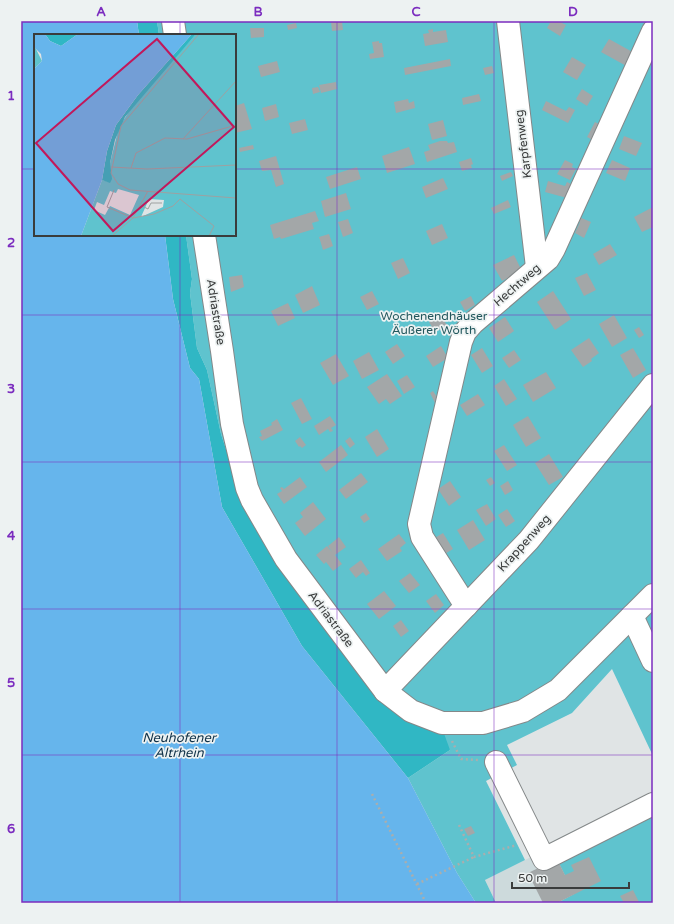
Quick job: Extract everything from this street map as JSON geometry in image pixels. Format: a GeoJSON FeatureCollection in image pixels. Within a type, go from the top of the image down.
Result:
{"type":"FeatureCollection","features":[{"type":"Feature","properties":{"kind":"street"},"geometry":{"type":"LineString","coordinates":[[173,21],[175,34]]}},
{"type":"Feature","properties":{"kind":"street","name":"Karpfenweg"},"geometry":{"type":"LineString","coordinates":[[508,21],[538,267]]}},
{"type":"Feature","properties":{"kind":"street","name":"Hechtweg"},"geometry":{"type":"LineString","coordinates":[[466,606],[422,537],[419,524],[461,342],[473,323],[548,259],[554,249],[653,31]]}},
{"type":"Feature","properties":{"kind":"street","name":"Adriastraße"},"geometry":{"type":"LineString","coordinates":[[204,236],[232,424],[247,488],[252,500],[286,559],[385,691],[411,711],[442,723],[483,723],[523,711],[558,690],[653,595]]}},
{"type":"Feature","properties":{"kind":"street","name":"Krappenweg"},"geometry":{"type":"LineString","coordinates":[[385,691],[529,540],[653,385]]}},
{"type":"Feature","properties":{"kind":"street"},"geometry":{"type":"LineString","coordinates":[[632,616],[653,661]]}},
{"type":"Feature","properties":{"kind":"street"},"geometry":{"type":"LineString","coordinates":[[496,762],[544,859],[653,804]]}},
{"type":"Feature","properties":{"kind":"path"},"geometry":{"type":"LineString","coordinates":[[442,723],[461,759],[496,762]]}},
{"type":"Feature","properties":{"kind":"path"},"geometry":{"type":"LineString","coordinates":[[372,794],[426,903]]}},
{"type":"Feature","properties":{"kind":"path"},"geometry":{"type":"LineString","coordinates":[[459,825],[474,857]]}},
{"type":"Feature","properties":{"kind":"path"},"geometry":{"type":"LineString","coordinates":[[417,884],[474,857],[517,845],[536,843]]}},
{"type":"Feature","properties":{"kind":"shaded area"},"geometry":{"type":"Polygon","coordinates":[[[137,21],[157,21],[159,34],[139,34],[137,21]]]}},
{"type":"Feature","properties":{"kind":"shaded area"},"geometry":{"type":"Polygon","coordinates":[[[165,236],[186,236],[192,279],[190,293],[197,348],[207,370],[221,434],[242,498],[363,679],[442,728],[450,750],[408,778],[302,646],[222,507],[199,379],[190,368],[173,299],[165,236]]]}},
{"type":"Feature","properties":{"kind":"shaded area"},"geometry":{"type":"Polygon","coordinates":[[[551,847],[574,894],[557,903],[496,903],[485,880],[551,847]]]}},
{"type":"Feature","properties":{"kind":"green space","name":"Wochenendhäuser Äußerer Wörth"},"geometry":{"type":"Polygon","coordinates":[[[157,21],[653,21],[653,756],[612,669],[572,713],[507,745],[517,765],[486,781],[525,860],[485,880],[496,903],[476,903],[457,873],[408,778],[450,750],[407,715],[242,498],[221,434],[207,370],[197,348],[190,293],[192,279],[186,236],[236,236],[236,34],[159,34],[157,21]]]}},
{"type":"Feature","properties":{"kind":"green space"},"geometry":{"type":"Polygon","coordinates":[[[653,792],[653,903],[557,903],[574,894],[551,847],[556,844],[554,841],[653,792]]]}},
{"type":"Feature","properties":{"kind":"water","name":"Neuhofener Altrhein"},"geometry":{"type":"Polygon","coordinates":[[[21,21],[137,21],[139,34],[34,34],[34,236],[165,236],[173,299],[190,368],[199,379],[222,507],[302,646],[408,778],[457,873],[476,903],[21,903],[21,21]]]}},
{"type":"Feature","properties":{"kind":"building"},"geometry":{"type":"Polygon","coordinates":[[[342,21],[343,30],[332,31],[331,22],[342,21]]]}},
{"type":"Feature","properties":{"kind":"building"},"geometry":{"type":"Polygon","coordinates":[[[551,21],[558,21],[566,25],[560,36],[547,28],[551,21]]]}},
{"type":"Feature","properties":{"kind":"building"},"geometry":{"type":"Polygon","coordinates":[[[296,23],[297,28],[288,30],[287,25],[296,23]]]}},
{"type":"Feature","properties":{"kind":"building"},"geometry":{"type":"Polygon","coordinates":[[[250,28],[264,28],[264,37],[251,38],[250,28]]]}},
{"type":"Feature","properties":{"kind":"building"},"geometry":{"type":"Polygon","coordinates":[[[433,29],[433,32],[446,30],[448,42],[425,46],[423,34],[429,33],[428,30],[433,29]]]}},
{"type":"Feature","properties":{"kind":"building"},"geometry":{"type":"Polygon","coordinates":[[[609,39],[638,55],[630,68],[601,52],[609,39]]]}},
{"type":"Feature","properties":{"kind":"building"},"geometry":{"type":"Polygon","coordinates":[[[379,41],[379,43],[382,43],[384,57],[370,59],[369,54],[374,53],[372,42],[379,41]]]}},
{"type":"Feature","properties":{"kind":"building"},"geometry":{"type":"Polygon","coordinates":[[[572,57],[586,65],[577,80],[563,72],[572,57]]]}},
{"type":"Feature","properties":{"kind":"building"},"geometry":{"type":"Polygon","coordinates":[[[450,59],[451,66],[405,75],[404,68],[450,59]]]}},
{"type":"Feature","properties":{"kind":"building"},"geometry":{"type":"Polygon","coordinates":[[[277,61],[280,72],[261,77],[258,66],[277,61]]]}},
{"type":"Feature","properties":{"kind":"building"},"geometry":{"type":"Polygon","coordinates":[[[492,66],[494,73],[485,75],[483,68],[492,66]]]}},
{"type":"Feature","properties":{"kind":"building"},"geometry":{"type":"Polygon","coordinates":[[[336,82],[337,89],[321,93],[319,85],[336,82]]]}},
{"type":"Feature","properties":{"kind":"building"},"geometry":{"type":"Polygon","coordinates":[[[318,87],[320,92],[313,94],[312,88],[318,87]]]}},
{"type":"Feature","properties":{"kind":"building"},"geometry":{"type":"Polygon","coordinates":[[[582,89],[593,96],[587,106],[576,99],[582,89]]]}},
{"type":"Feature","properties":{"kind":"building"},"geometry":{"type":"Polygon","coordinates":[[[479,94],[481,101],[463,105],[462,98],[479,94]]]}},
{"type":"Feature","properties":{"kind":"building"},"geometry":{"type":"Polygon","coordinates":[[[408,99],[409,103],[414,101],[415,108],[396,113],[394,102],[408,99]]]}},
{"type":"Feature","properties":{"kind":"building"},"geometry":{"type":"Polygon","coordinates":[[[546,101],[566,111],[569,107],[575,110],[568,123],[542,110],[546,101]]]}},
{"type":"Feature","properties":{"kind":"building"},"geometry":{"type":"Polygon","coordinates":[[[244,103],[252,129],[236,133],[236,106],[244,103]]]}},
{"type":"Feature","properties":{"kind":"building"},"geometry":{"type":"Polygon","coordinates":[[[276,104],[279,117],[265,121],[262,108],[276,104]]]}},
{"type":"Feature","properties":{"kind":"building"},"geometry":{"type":"Polygon","coordinates":[[[305,119],[308,130],[292,134],[289,123],[305,119]]]}},
{"type":"Feature","properties":{"kind":"building"},"geometry":{"type":"Polygon","coordinates":[[[443,120],[447,136],[432,140],[428,124],[443,120]]]}},
{"type":"Feature","properties":{"kind":"building"},"geometry":{"type":"Polygon","coordinates":[[[595,122],[605,127],[596,142],[587,137],[595,122]]]}},
{"type":"Feature","properties":{"kind":"building"},"geometry":{"type":"Polygon","coordinates":[[[624,136],[642,143],[636,156],[619,149],[624,136]]]}},
{"type":"Feature","properties":{"kind":"building"},"geometry":{"type":"Polygon","coordinates":[[[440,141],[447,141],[448,143],[454,142],[457,152],[427,162],[424,152],[430,150],[428,145],[440,141]]]}},
{"type":"Feature","properties":{"kind":"building"},"geometry":{"type":"Polygon","coordinates":[[[253,145],[254,149],[240,152],[239,148],[253,145]]]}},
{"type":"Feature","properties":{"kind":"building"},"geometry":{"type":"Polygon","coordinates":[[[409,147],[415,164],[387,173],[382,156],[409,147]]]}},
{"type":"Feature","properties":{"kind":"building"},"geometry":{"type":"Polygon","coordinates":[[[276,156],[284,184],[276,187],[271,170],[262,171],[259,161],[276,156]]]}},
{"type":"Feature","properties":{"kind":"building"},"geometry":{"type":"Polygon","coordinates":[[[471,158],[473,164],[471,165],[472,168],[462,171],[459,162],[471,158]]]}},
{"type":"Feature","properties":{"kind":"building"},"geometry":{"type":"Polygon","coordinates":[[[565,160],[573,164],[572,167],[576,169],[570,180],[557,174],[565,160]]]}},
{"type":"Feature","properties":{"kind":"building"},"geometry":{"type":"Polygon","coordinates":[[[612,160],[630,168],[625,181],[606,173],[612,160]]]}},
{"type":"Feature","properties":{"kind":"building"},"geometry":{"type":"Polygon","coordinates":[[[357,167],[361,179],[330,189],[326,177],[357,167]]]}},
{"type":"Feature","properties":{"kind":"building"},"geometry":{"type":"Polygon","coordinates":[[[511,172],[513,176],[502,181],[500,176],[511,172]]]}},
{"type":"Feature","properties":{"kind":"building"},"geometry":{"type":"Polygon","coordinates":[[[443,178],[448,189],[426,198],[422,187],[443,178]]]}},
{"type":"Feature","properties":{"kind":"building"},"geometry":{"type":"Polygon","coordinates":[[[548,181],[565,186],[567,182],[573,185],[567,198],[545,192],[548,181]]]}},
{"type":"Feature","properties":{"kind":"building"},"geometry":{"type":"Polygon","coordinates":[[[346,193],[351,209],[325,217],[321,201],[346,193]]]}},
{"type":"Feature","properties":{"kind":"building"},"geometry":{"type":"Polygon","coordinates":[[[508,200],[511,207],[494,214],[491,208],[508,200]]]}},
{"type":"Feature","properties":{"kind":"building"},"geometry":{"type":"Polygon","coordinates":[[[653,207],[653,227],[642,232],[634,217],[653,207]]]}},
{"type":"Feature","properties":{"kind":"building"},"geometry":{"type":"Polygon","coordinates":[[[315,211],[319,221],[312,223],[314,229],[281,239],[280,237],[274,239],[270,225],[315,211]]]}},
{"type":"Feature","properties":{"kind":"building"},"geometry":{"type":"Polygon","coordinates":[[[579,217],[591,222],[584,238],[575,233],[580,222],[577,221],[579,217]]]}},
{"type":"Feature","properties":{"kind":"building"},"geometry":{"type":"Polygon","coordinates":[[[348,219],[353,233],[343,237],[338,222],[348,219]]]}},
{"type":"Feature","properties":{"kind":"building"},"geometry":{"type":"Polygon","coordinates":[[[442,224],[448,238],[432,245],[426,231],[442,224]]]}},
{"type":"Feature","properties":{"kind":"building"},"geometry":{"type":"Polygon","coordinates":[[[329,234],[333,246],[323,250],[319,237],[329,234]]]}},
{"type":"Feature","properties":{"kind":"building"},"geometry":{"type":"Polygon","coordinates":[[[610,244],[617,255],[599,265],[593,254],[610,244]]]}},
{"type":"Feature","properties":{"kind":"building"},"geometry":{"type":"Polygon","coordinates":[[[514,255],[522,271],[502,281],[493,265],[514,255]]]}},
{"type":"Feature","properties":{"kind":"building"},"geometry":{"type":"Polygon","coordinates":[[[403,258],[410,273],[398,279],[391,263],[403,258]]]}},
{"type":"Feature","properties":{"kind":"building"},"geometry":{"type":"Polygon","coordinates":[[[587,273],[596,290],[584,296],[575,278],[587,273]]]}},
{"type":"Feature","properties":{"kind":"building"},"geometry":{"type":"Polygon","coordinates":[[[242,275],[244,287],[231,292],[229,277],[242,275]]]}},
{"type":"Feature","properties":{"kind":"building"},"geometry":{"type":"Polygon","coordinates":[[[312,286],[320,305],[303,313],[295,295],[312,286]]]}},
{"type":"Feature","properties":{"kind":"building"},"geometry":{"type":"Polygon","coordinates":[[[372,291],[379,304],[367,310],[360,297],[372,291]]]}},
{"type":"Feature","properties":{"kind":"building"},"geometry":{"type":"Polygon","coordinates":[[[553,291],[571,319],[555,330],[537,302],[553,291]]]}},
{"type":"Feature","properties":{"kind":"building"},"geometry":{"type":"Polygon","coordinates":[[[471,296],[475,305],[465,311],[460,302],[471,296]]]}},
{"type":"Feature","properties":{"kind":"building"},"geometry":{"type":"Polygon","coordinates":[[[288,303],[295,318],[278,326],[271,311],[288,303]]]}},
{"type":"Feature","properties":{"kind":"building"},"geometry":{"type":"Polygon","coordinates":[[[440,315],[447,325],[435,332],[429,322],[440,315]]]}},
{"type":"Feature","properties":{"kind":"building"},"geometry":{"type":"Polygon","coordinates":[[[614,315],[627,338],[612,347],[599,324],[614,315]]]}},
{"type":"Feature","properties":{"kind":"building"},"geometry":{"type":"Polygon","coordinates":[[[505,317],[514,331],[498,342],[489,328],[505,317]]]}},
{"type":"Feature","properties":{"kind":"building"},"geometry":{"type":"Polygon","coordinates":[[[639,327],[644,335],[639,338],[634,330],[639,327]]]}},
{"type":"Feature","properties":{"kind":"building"},"geometry":{"type":"Polygon","coordinates":[[[589,338],[599,353],[591,359],[592,361],[583,367],[571,350],[589,338]]]}},
{"type":"Feature","properties":{"kind":"building"},"geometry":{"type":"Polygon","coordinates":[[[397,344],[405,356],[393,364],[385,352],[397,344]]]}},
{"type":"Feature","properties":{"kind":"building"},"geometry":{"type":"Polygon","coordinates":[[[441,346],[448,358],[433,367],[426,356],[441,346]]]}},
{"type":"Feature","properties":{"kind":"building"},"geometry":{"type":"Polygon","coordinates":[[[482,348],[493,366],[482,373],[471,355],[482,348]]]}},
{"type":"Feature","properties":{"kind":"building"},"geometry":{"type":"Polygon","coordinates":[[[633,348],[646,370],[633,378],[620,355],[633,348]]]}},
{"type":"Feature","properties":{"kind":"building"},"geometry":{"type":"Polygon","coordinates":[[[514,350],[521,360],[509,368],[502,358],[514,350]]]}},
{"type":"Feature","properties":{"kind":"building"},"geometry":{"type":"Polygon","coordinates":[[[369,352],[379,370],[362,379],[353,361],[369,352]]]}},
{"type":"Feature","properties":{"kind":"building"},"geometry":{"type":"Polygon","coordinates":[[[336,354],[349,376],[333,385],[320,363],[336,354]]]}},
{"type":"Feature","properties":{"kind":"building"},"geometry":{"type":"Polygon","coordinates":[[[546,372],[556,388],[533,402],[523,385],[546,372]]]}},
{"type":"Feature","properties":{"kind":"building"},"geometry":{"type":"Polygon","coordinates":[[[387,374],[402,396],[390,404],[386,399],[379,404],[367,387],[387,374]]]}},
{"type":"Feature","properties":{"kind":"building"},"geometry":{"type":"Polygon","coordinates":[[[407,375],[415,387],[404,394],[397,381],[407,375]]]}},
{"type":"Feature","properties":{"kind":"building"},"geometry":{"type":"Polygon","coordinates":[[[504,379],[517,399],[506,406],[494,386],[504,379]]]}},
{"type":"Feature","properties":{"kind":"building"},"geometry":{"type":"Polygon","coordinates":[[[433,391],[439,400],[435,403],[430,393],[433,391]]]}},
{"type":"Feature","properties":{"kind":"building"},"geometry":{"type":"Polygon","coordinates":[[[478,394],[485,405],[467,416],[460,405],[478,394]]]}},
{"type":"Feature","properties":{"kind":"building"},"geometry":{"type":"Polygon","coordinates":[[[301,398],[312,419],[302,424],[291,403],[301,398]]]}},
{"type":"Feature","properties":{"kind":"building"},"geometry":{"type":"Polygon","coordinates":[[[330,416],[336,425],[331,428],[333,431],[330,432],[328,429],[319,435],[314,426],[330,416]]]}},
{"type":"Feature","properties":{"kind":"building"},"geometry":{"type":"Polygon","coordinates":[[[528,416],[541,438],[526,447],[513,425],[528,416]]]}},
{"type":"Feature","properties":{"kind":"building"},"geometry":{"type":"Polygon","coordinates":[[[277,419],[283,430],[262,441],[259,437],[262,436],[260,431],[272,425],[271,423],[277,419]]]}},
{"type":"Feature","properties":{"kind":"building"},"geometry":{"type":"Polygon","coordinates":[[[377,429],[389,449],[377,457],[365,437],[377,429]]]}},
{"type":"Feature","properties":{"kind":"building"},"geometry":{"type":"Polygon","coordinates":[[[300,437],[306,445],[302,448],[300,446],[299,447],[295,441],[300,437]]]}},
{"type":"Feature","properties":{"kind":"building"},"geometry":{"type":"Polygon","coordinates":[[[350,437],[355,444],[350,448],[345,441],[350,437]]]}},
{"type":"Feature","properties":{"kind":"building"},"geometry":{"type":"Polygon","coordinates":[[[341,445],[348,455],[326,472],[319,462],[341,445]]]}},
{"type":"Feature","properties":{"kind":"building"},"geometry":{"type":"Polygon","coordinates":[[[504,445],[517,465],[507,471],[494,451],[504,445]]]}},
{"type":"Feature","properties":{"kind":"building"},"geometry":{"type":"Polygon","coordinates":[[[549,454],[563,477],[549,485],[535,463],[549,454]]]}},
{"type":"Feature","properties":{"kind":"building"},"geometry":{"type":"Polygon","coordinates":[[[361,473],[368,482],[346,499],[339,490],[361,473]]]}},
{"type":"Feature","properties":{"kind":"building"},"geometry":{"type":"Polygon","coordinates":[[[300,477],[307,487],[284,504],[277,494],[282,491],[280,488],[282,487],[284,489],[300,477]]]}},
{"type":"Feature","properties":{"kind":"building"},"geometry":{"type":"Polygon","coordinates":[[[491,477],[495,483],[490,486],[486,480],[491,477]]]}},
{"type":"Feature","properties":{"kind":"building"},"geometry":{"type":"Polygon","coordinates":[[[450,481],[461,497],[449,506],[438,489],[450,481]]]}},
{"type":"Feature","properties":{"kind":"building"},"geometry":{"type":"Polygon","coordinates":[[[508,481],[513,490],[505,495],[500,486],[508,481]]]}},
{"type":"Feature","properties":{"kind":"building"},"geometry":{"type":"Polygon","coordinates":[[[313,502],[326,519],[305,536],[295,523],[303,517],[300,513],[313,502]]]}},
{"type":"Feature","properties":{"kind":"building"},"geometry":{"type":"Polygon","coordinates":[[[487,504],[496,519],[486,526],[476,510],[487,504]]]}},
{"type":"Feature","properties":{"kind":"building"},"geometry":{"type":"Polygon","coordinates":[[[507,509],[515,521],[506,527],[498,515],[507,509]]]}},
{"type":"Feature","properties":{"kind":"building"},"geometry":{"type":"Polygon","coordinates":[[[366,513],[370,519],[364,523],[360,517],[366,513]]]}},
{"type":"Feature","properties":{"kind":"building"},"geometry":{"type":"Polygon","coordinates":[[[473,520],[485,540],[469,550],[457,530],[473,520]]]}},
{"type":"Feature","properties":{"kind":"building"},"geometry":{"type":"Polygon","coordinates":[[[443,533],[453,549],[443,555],[433,539],[443,533]]]}},
{"type":"Feature","properties":{"kind":"building"},"geometry":{"type":"Polygon","coordinates":[[[399,534],[406,543],[400,548],[402,551],[387,561],[378,549],[399,534]]]}},
{"type":"Feature","properties":{"kind":"building"},"geometry":{"type":"Polygon","coordinates":[[[339,537],[346,547],[335,555],[342,564],[333,571],[326,562],[324,564],[316,555],[327,546],[332,552],[328,546],[339,537]]]}},
{"type":"Feature","properties":{"kind":"building"},"geometry":{"type":"Polygon","coordinates":[[[361,560],[370,573],[366,576],[363,572],[356,578],[349,569],[361,560]]]}},
{"type":"Feature","properties":{"kind":"building"},"geometry":{"type":"Polygon","coordinates":[[[410,573],[420,585],[409,593],[399,581],[410,573]]]}},
{"type":"Feature","properties":{"kind":"building"},"geometry":{"type":"Polygon","coordinates":[[[384,591],[396,606],[379,619],[367,604],[384,591]]]}},
{"type":"Feature","properties":{"kind":"building"},"geometry":{"type":"Polygon","coordinates":[[[436,594],[444,605],[435,613],[426,601],[436,594]]]}},
{"type":"Feature","properties":{"kind":"building"},"geometry":{"type":"Polygon","coordinates":[[[401,620],[409,631],[401,637],[393,626],[401,620]]]}},
{"type":"Feature","properties":{"kind":"building"},"geometry":{"type":"Polygon","coordinates":[[[471,826],[475,833],[468,836],[464,829],[471,826]]]}},
{"type":"Feature","properties":{"kind":"building"},"geometry":{"type":"Polygon","coordinates":[[[589,857],[601,881],[557,903],[543,903],[528,873],[557,859],[565,875],[574,871],[571,865],[589,857]]]}},
{"type":"Feature","properties":{"kind":"building"},"geometry":{"type":"Polygon","coordinates":[[[633,890],[639,902],[624,903],[620,896],[633,890]]]}}]}
